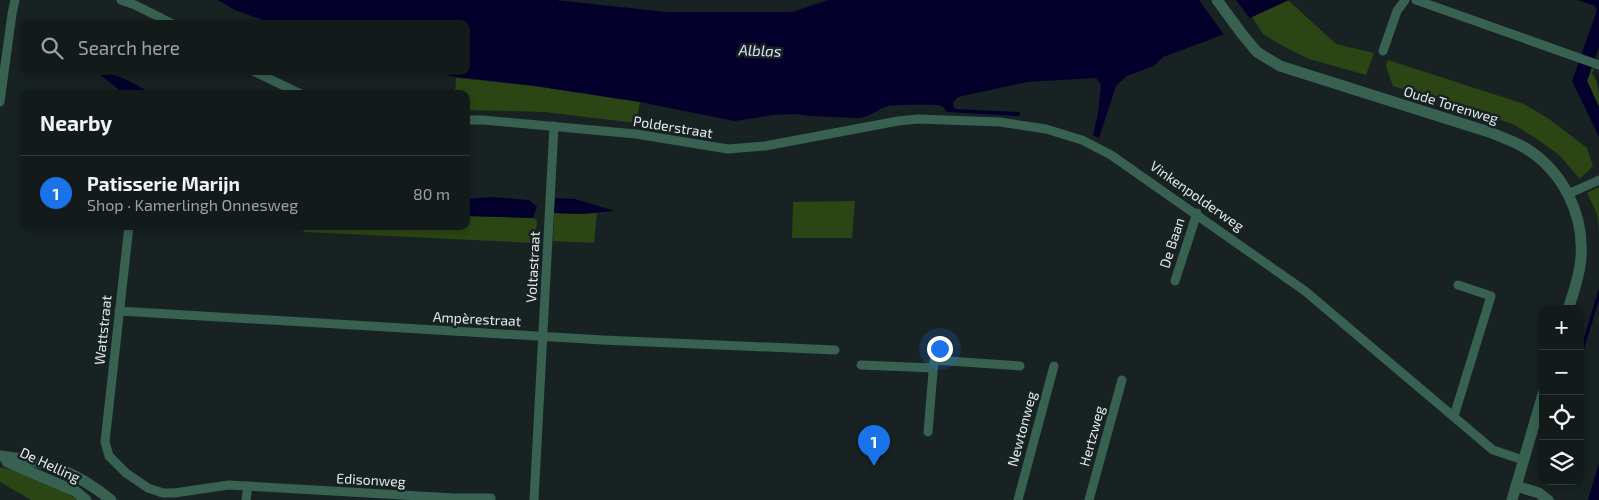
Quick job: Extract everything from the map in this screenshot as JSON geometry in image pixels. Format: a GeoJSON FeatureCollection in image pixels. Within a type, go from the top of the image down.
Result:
{"type":"FeatureCollection","features":[{"type":"Feature","properties":{"kind":"street"},"geometry":{"type":"LineString","coordinates":[[0,102],[15,0]]}},
{"type":"Feature","properties":{"kind":"street"},"geometry":{"type":"LineString","coordinates":[[121,0],[165,20]]}},
{"type":"Feature","properties":{"kind":"street","name":"Oude Torenweg"},"geometry":{"type":"LineString","coordinates":[[1217,0],[1257,52],[1280,66],[1492,133],[1515,142],[1537,156],[1552,170],[1568,194],[1578,220],[1581,256],[1576,284],[1569,305]]}},
{"type":"Feature","properties":{"kind":"street"},"geometry":{"type":"LineString","coordinates":[[1383,51],[1397,11],[1405,0]]}},
{"type":"Feature","properties":{"kind":"street"},"geometry":{"type":"LineString","coordinates":[[1416,0],[1597,65]]}},
{"type":"Feature","properties":{"kind":"street"},"geometry":{"type":"LineString","coordinates":[[261,75],[293,90]]}},
{"type":"Feature","properties":{"kind":"street","name":"Vinkenpolderweg"},"geometry":{"type":"LineString","coordinates":[[874,125],[918,119],[1000,122],[1046,129],[1082,140],[1111,155],[1196,216],[1305,290],[1493,450],[1523,460]]}},
{"type":"Feature","properties":{"kind":"street","name":"Polderstraat"},"geometry":{"type":"LineString","coordinates":[[470,120],[636,134],[728,149],[765,146],[874,125]]}},
{"type":"Feature","properties":{"kind":"street","name":"Voltastraat"},"geometry":{"type":"LineString","coordinates":[[534,500],[554,126]]}},
{"type":"Feature","properties":{"kind":"street"},"geometry":{"type":"LineString","coordinates":[[1568,194],[1599,180]]}},
{"type":"Feature","properties":{"kind":"street","name":"De Baan"},"geometry":{"type":"LineString","coordinates":[[1175,281],[1196,216]]}},
{"type":"Feature","properties":{"kind":"street","name":"Wattstraat"},"geometry":{"type":"LineString","coordinates":[[105,436],[129,230]]}},
{"type":"Feature","properties":{"kind":"street"},"geometry":{"type":"LineString","coordinates":[[1454,416],[1491,296],[1458,285]]}},
{"type":"Feature","properties":{"kind":"street","name":"Ampèrestraat"},"geometry":{"type":"LineString","coordinates":[[119,311],[543,336],[835,350]]}},
{"type":"Feature","properties":{"kind":"street"},"geometry":{"type":"LineString","coordinates":[[928,432],[934,360],[1020,366]]}},
{"type":"Feature","properties":{"kind":"street"},"geometry":{"type":"LineString","coordinates":[[861,365],[933,368]]}},
{"type":"Feature","properties":{"kind":"street","name":"Newtonweg"},"geometry":{"type":"LineString","coordinates":[[1018,500],[1054,366]]}},
{"type":"Feature","properties":{"kind":"street","name":"Hertzweg"},"geometry":{"type":"LineString","coordinates":[[1089,500],[1122,380]]}},
{"type":"Feature","properties":{"kind":"street"},"geometry":{"type":"LineString","coordinates":[[1512,500],[1543,395]]}},
{"type":"Feature","properties":{"kind":"street","name":"Edisonweg"},"geometry":{"type":"LineString","coordinates":[[105,436],[106,450],[113,461],[137,481],[156,491],[174,493],[229,485],[454,498],[491,498],[491,500]]}},
{"type":"Feature","properties":{"kind":"street","name":"De Helling"},"geometry":{"type":"LineString","coordinates":[[0,458],[75,491],[86,500]]}},
{"type":"Feature","properties":{"kind":"street","name":"De Helling"},"geometry":{"type":"LineString","coordinates":[[0,458],[49,464],[72,474],[112,500]]}},
{"type":"Feature","properties":{"kind":"street"},"geometry":{"type":"LineString","coordinates":[[246,500],[248,486]]}},
{"type":"Feature","properties":{"kind":"street"},"geometry":{"type":"LineString","coordinates":[[1516,486],[1539,493],[1548,500]]}},
{"type":"Feature","properties":{"kind":"green space"},"geometry":{"type":"Polygon","coordinates":[[[1288,0],[1336,44],[1374,53],[1366,75],[1309,59],[1263,34],[1252,17],[1288,0]]]}},
{"type":"Feature","properties":{"kind":"green space"},"geometry":{"type":"Polygon","coordinates":[[[1388,60],[1524,104],[1549,119],[1587,148],[1593,166],[1580,179],[1559,155],[1513,124],[1393,86],[1386,66],[1388,60]]]}},
{"type":"Feature","properties":{"kind":"green space"},"geometry":{"type":"Polygon","coordinates":[[[1591,68],[1594,69],[1592,74],[1599,94],[1599,107],[1587,81],[1591,68]]]}},
{"type":"Feature","properties":{"kind":"green space"},"geometry":{"type":"Polygon","coordinates":[[[456,78],[535,86],[640,102],[636,123],[545,112],[470,110],[470,90],[455,90],[456,78]]]}},
{"type":"Feature","properties":{"kind":"green space"},"geometry":{"type":"Polygon","coordinates":[[[1599,187],[1599,231],[1597,214],[1587,193],[1599,187]]]}},
{"type":"Feature","properties":{"kind":"green space"},"geometry":{"type":"Polygon","coordinates":[[[855,201],[852,238],[792,238],[793,202],[855,201]]]}},
{"type":"Feature","properties":{"kind":"green space"},"geometry":{"type":"Polygon","coordinates":[[[554,213],[597,213],[594,243],[553,241],[554,213]]]}},
{"type":"Feature","properties":{"kind":"green space"},"geometry":{"type":"Polygon","coordinates":[[[470,216],[533,218],[537,220],[535,243],[305,232],[302,230],[470,230],[470,216]]]}},
{"type":"Feature","properties":{"kind":"green space"},"geometry":{"type":"Polygon","coordinates":[[[0,467],[40,480],[78,500],[31,500],[0,482],[0,467]]]}},
{"type":"Feature","properties":{"kind":"water","name":"Alblas"},"geometry":{"type":"Polygon","coordinates":[[[218,0],[555,0],[667,12],[792,12],[828,0],[1289,0],[1252,17],[1222,35],[1163,57],[1154,66],[1127,76],[1116,86],[1099,138],[1093,135],[1101,85],[1096,78],[1027,82],[958,97],[953,103],[956,109],[1020,112],[1019,116],[947,112],[939,105],[906,105],[888,106],[859,118],[795,114],[734,121],[640,102],[535,86],[449,76],[470,75],[470,20],[262,20],[235,10],[218,0]]]}},
{"type":"Feature","properties":{"kind":"water"},"geometry":{"type":"Polygon","coordinates":[[[1577,0],[1599,0],[1599,47],[1587,81],[1599,107],[1599,137],[1572,81],[1597,10],[1595,6],[1577,0]]]}},
{"type":"Feature","properties":{"kind":"water"},"geometry":{"type":"Polygon","coordinates":[[[99,75],[121,77],[146,90],[119,90],[99,75]]]}},
{"type":"Feature","properties":{"kind":"water"},"geometry":{"type":"Polygon","coordinates":[[[492,197],[529,200],[537,207],[533,218],[470,216],[470,199],[492,197]]]}},
{"type":"Feature","properties":{"kind":"water"},"geometry":{"type":"Polygon","coordinates":[[[555,198],[575,199],[615,211],[582,214],[554,213],[555,198]]]}},
{"type":"Feature","properties":{"kind":"water"},"geometry":{"type":"Polygon","coordinates":[[[1599,288],[1599,300],[1584,349],[1584,338],[1599,288]]]}},
{"type":"Feature","properties":{"kind":"water"},"geometry":{"type":"Polygon","coordinates":[[[1599,463],[1599,500],[1588,500],[1599,463]]]}},
{"type":"Feature","properties":{"kind":"pier"},"geometry":{"type":"Polygon","coordinates":[[[1199,0],[1236,0],[1251,20],[1225,36],[1199,0]]]}},
{"type":"Feature","properties":{"kind":"place","name":"Patisserie Marijn"},"geometry":{"type":"Point","coordinates":[874,466]}}]}
